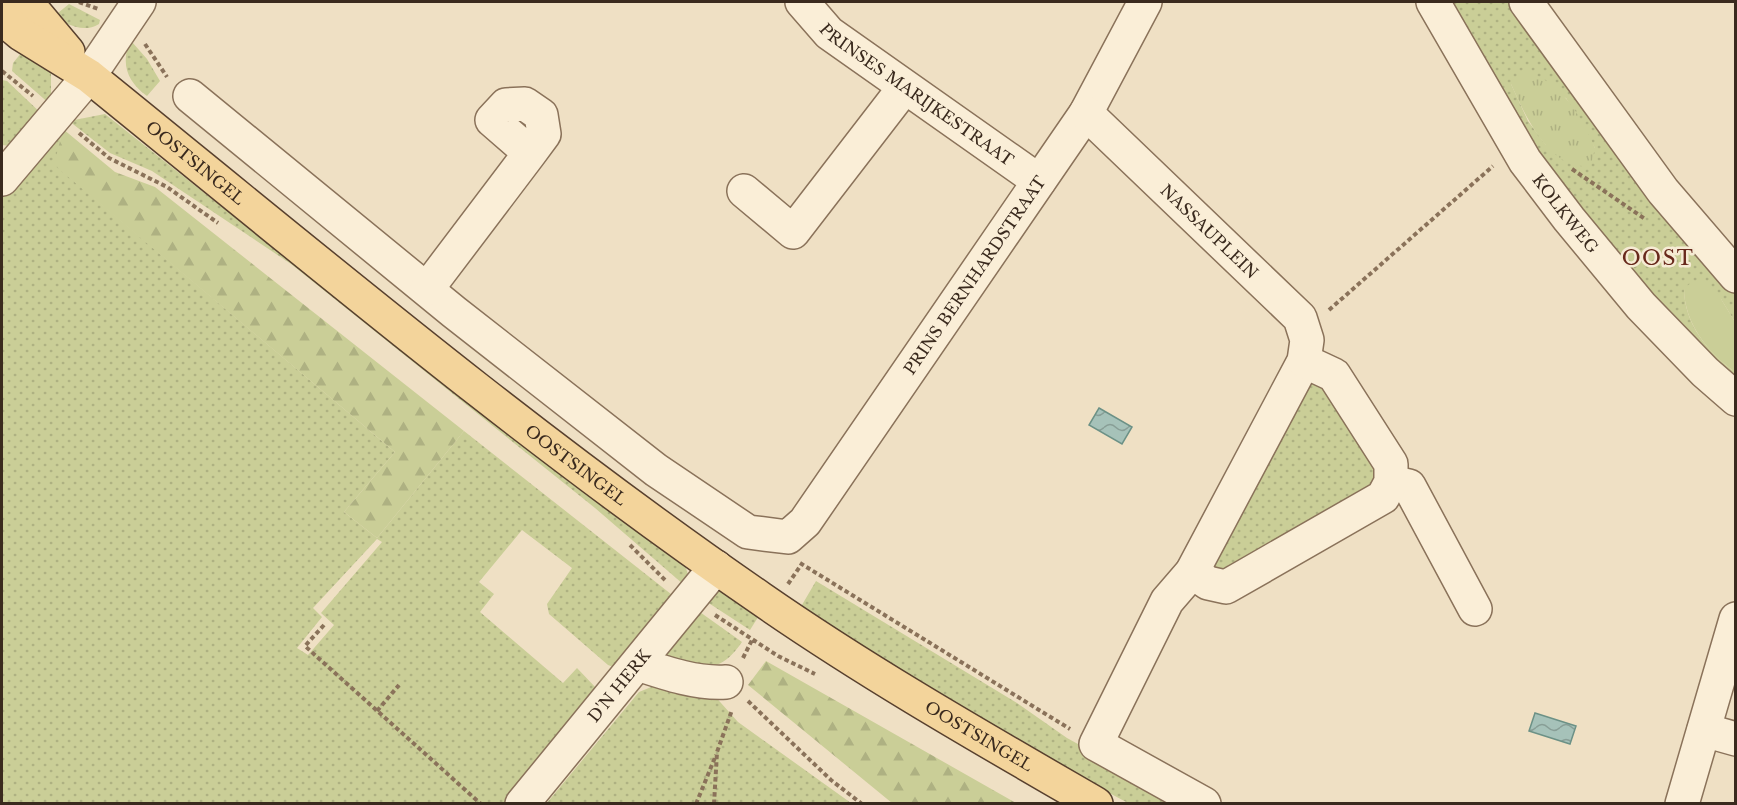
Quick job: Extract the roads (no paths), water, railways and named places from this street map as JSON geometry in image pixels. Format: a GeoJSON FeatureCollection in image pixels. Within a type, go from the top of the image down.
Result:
{"type":"FeatureCollection","features":[{"type":"Feature","properties":{"kind":"main road","name":"OOSTSINGEL"},"geometry":{"type":"LineString","coordinates":[[21,2],[37,15],[89,76]]}},
{"type":"Feature","properties":{"kind":"main road","name":"OOSTSINGEL"},"geometry":{"type":"LineString","coordinates":[[2,18],[21,34],[89,76],[466,381],[716,567],[773,607],[959,725],[1096,804]]}},
{"type":"Feature","properties":{"kind":"street"},"geometry":{"type":"LineString","coordinates":[[4,170],[89,76],[140,2]]}},
{"type":"Feature","properties":{"kind":"street","name":"PRINSES MARIJKESTRAAT"},"geometry":{"type":"LineString","coordinates":[[802,2],[829,33],[1039,181]]}},
{"type":"Feature","properties":{"kind":"street","name":"PRINS BERNHARDSTRAAT"},"geometry":{"type":"LineString","coordinates":[[427,289],[656,470],[748,532],[788,537],[805,522],[1086,113],[1145,2]]}},
{"type":"Feature","properties":{"kind":"street","name":"KOLKWEG"},"geometry":{"type":"LineString","coordinates":[[1433,2],[1516,146],[1569,219],[1641,306],[1705,372],[1736,399]]}},
{"type":"Feature","properties":{"kind":"street"},"geometry":{"type":"LineString","coordinates":[[1526,2],[1663,191],[1736,276]]}},
{"type":"Feature","properties":{"kind":"street"},"geometry":{"type":"LineString","coordinates":[[744,191],[794,232],[904,88]]}},
{"type":"Feature","properties":{"kind":"street"},"geometry":{"type":"LineString","coordinates":[[190,96],[427,289],[530,153]]}},
{"type":"Feature","properties":{"kind":"street","name":"NASSAUPLEIN"},"geometry":{"type":"LineString","coordinates":[[1086,113],[1300,318],[1305,346]]}},
{"type":"Feature","properties":{"kind":"street"},"geometry":{"type":"LineString","coordinates":[[1192,572],[1208,583],[1226,587],[1383,497],[1390,482],[1391,465],[1334,375],[1305,346],[1192,572],[1167,601],[1096,744],[1204,804]]}},
{"type":"Feature","properties":{"kind":"street"},"geometry":{"type":"LineString","coordinates":[[1390,482],[1409,486],[1475,609]]}},
{"type":"Feature","properties":{"kind":"street","name":"D'N HERK"},"geometry":{"type":"LineString","coordinates":[[522,804],[716,567]]}},
{"type":"Feature","properties":{"kind":"street"},"geometry":{"type":"LineString","coordinates":[[1682,804],[1736,619]]}},
{"type":"Feature","properties":{"kind":"street"},"geometry":{"type":"LineString","coordinates":[[638,664],[669,674],[732,687]]}},
{"type":"Feature","properties":{"kind":"street"},"geometry":{"type":"LineString","coordinates":[[1704,730],[1736,739]]}},
{"type":"Feature","properties":{"kind":"water"},"geometry":{"type":"Polygon","coordinates":[[[1099,408],[1132,427],[1122,444],[1089,425],[1099,408]]]}},
{"type":"Feature","properties":{"kind":"water"},"geometry":{"type":"Polygon","coordinates":[[[1535,713],[1576,726],[1570,744],[1529,731],[1535,713]]]}},
{"type":"Feature","properties":{"kind":"district","name":"OOST"},"geometry":{"type":"Point","coordinates":[1658,258]}}]}
